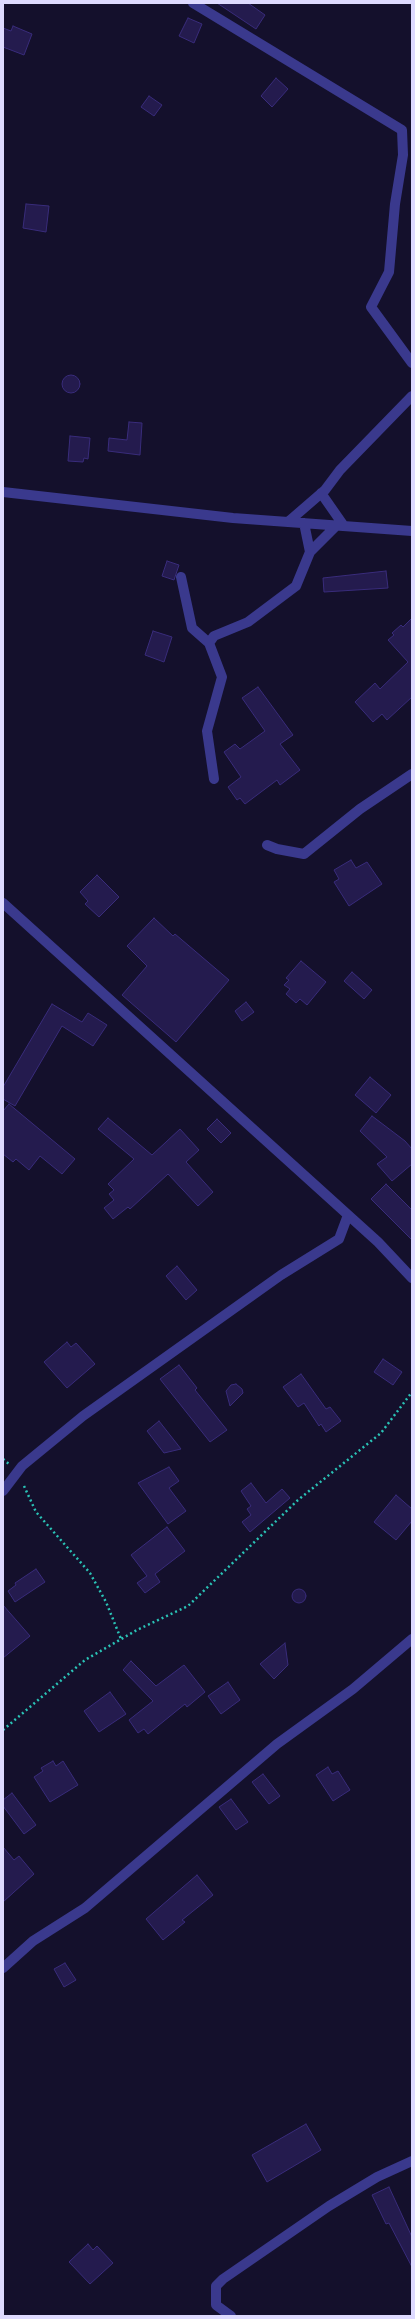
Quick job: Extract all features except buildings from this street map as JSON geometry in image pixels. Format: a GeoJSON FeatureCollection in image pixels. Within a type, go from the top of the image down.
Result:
{"type":"FeatureCollection","features":[{"type":"Feature","properties":{"kind":"street"},"geometry":{"type":"LineString","coordinates":[[193,3],[402,130],[403,155],[395,204],[389,272],[372,307],[412,363]]}},
{"type":"Feature","properties":{"kind":"street"},"geometry":{"type":"LineString","coordinates":[[288,522],[322,493],[340,470],[412,396]]}},
{"type":"Feature","properties":{"kind":"street"},"geometry":{"type":"LineString","coordinates":[[3,492],[63,501],[288,522],[412,531]]}},
{"type":"Feature","properties":{"kind":"street"},"geometry":{"type":"LineString","coordinates":[[322,493],[340,526]]}},
{"type":"Feature","properties":{"kind":"street"},"geometry":{"type":"LineString","coordinates":[[304,523],[310,552]]}},
{"type":"Feature","properties":{"kind":"street"},"geometry":{"type":"LineString","coordinates":[[209,643],[214,636],[248,622],[296,586],[310,552],[340,526]]}},
{"type":"Feature","properties":{"kind":"street"},"geometry":{"type":"LineString","coordinates":[[181,577],[192,628],[209,643],[222,677],[207,731],[214,779]]}},
{"type":"Feature","properties":{"kind":"street"},"geometry":{"type":"LineString","coordinates":[[268,845],[277,849],[304,854],[360,809],[412,774]]}},
{"type":"Feature","properties":{"kind":"street"},"geometry":{"type":"LineString","coordinates":[[3,903],[348,1214],[412,1278]]}},
{"type":"Feature","properties":{"kind":"street"},"geometry":{"type":"LineString","coordinates":[[3,1491],[18,1472],[83,1416],[281,1275],[339,1240],[348,1214]]}},
{"type":"Feature","properties":{"kind":"street"},"geometry":{"type":"LineString","coordinates":[[3,1968],[33,1941],[85,1908],[277,1744],[353,1689],[412,1639]]}},
{"type":"Feature","properties":{"kind":"street"},"geometry":{"type":"LineString","coordinates":[[231,2316],[216,2305],[216,2286],[223,2279],[329,2206],[377,2177],[412,2161]]}},
{"type":"Feature","properties":{"kind":"path"},"geometry":{"type":"LineString","coordinates":[[3,1730],[85,1660],[121,1639],[188,1606],[298,1500],[381,1433],[412,1392]]}},
{"type":"Feature","properties":{"kind":"path"},"geometry":{"type":"LineString","coordinates":[[18,1472],[36,1512],[90,1573],[106,1602],[121,1639]]}}]}
